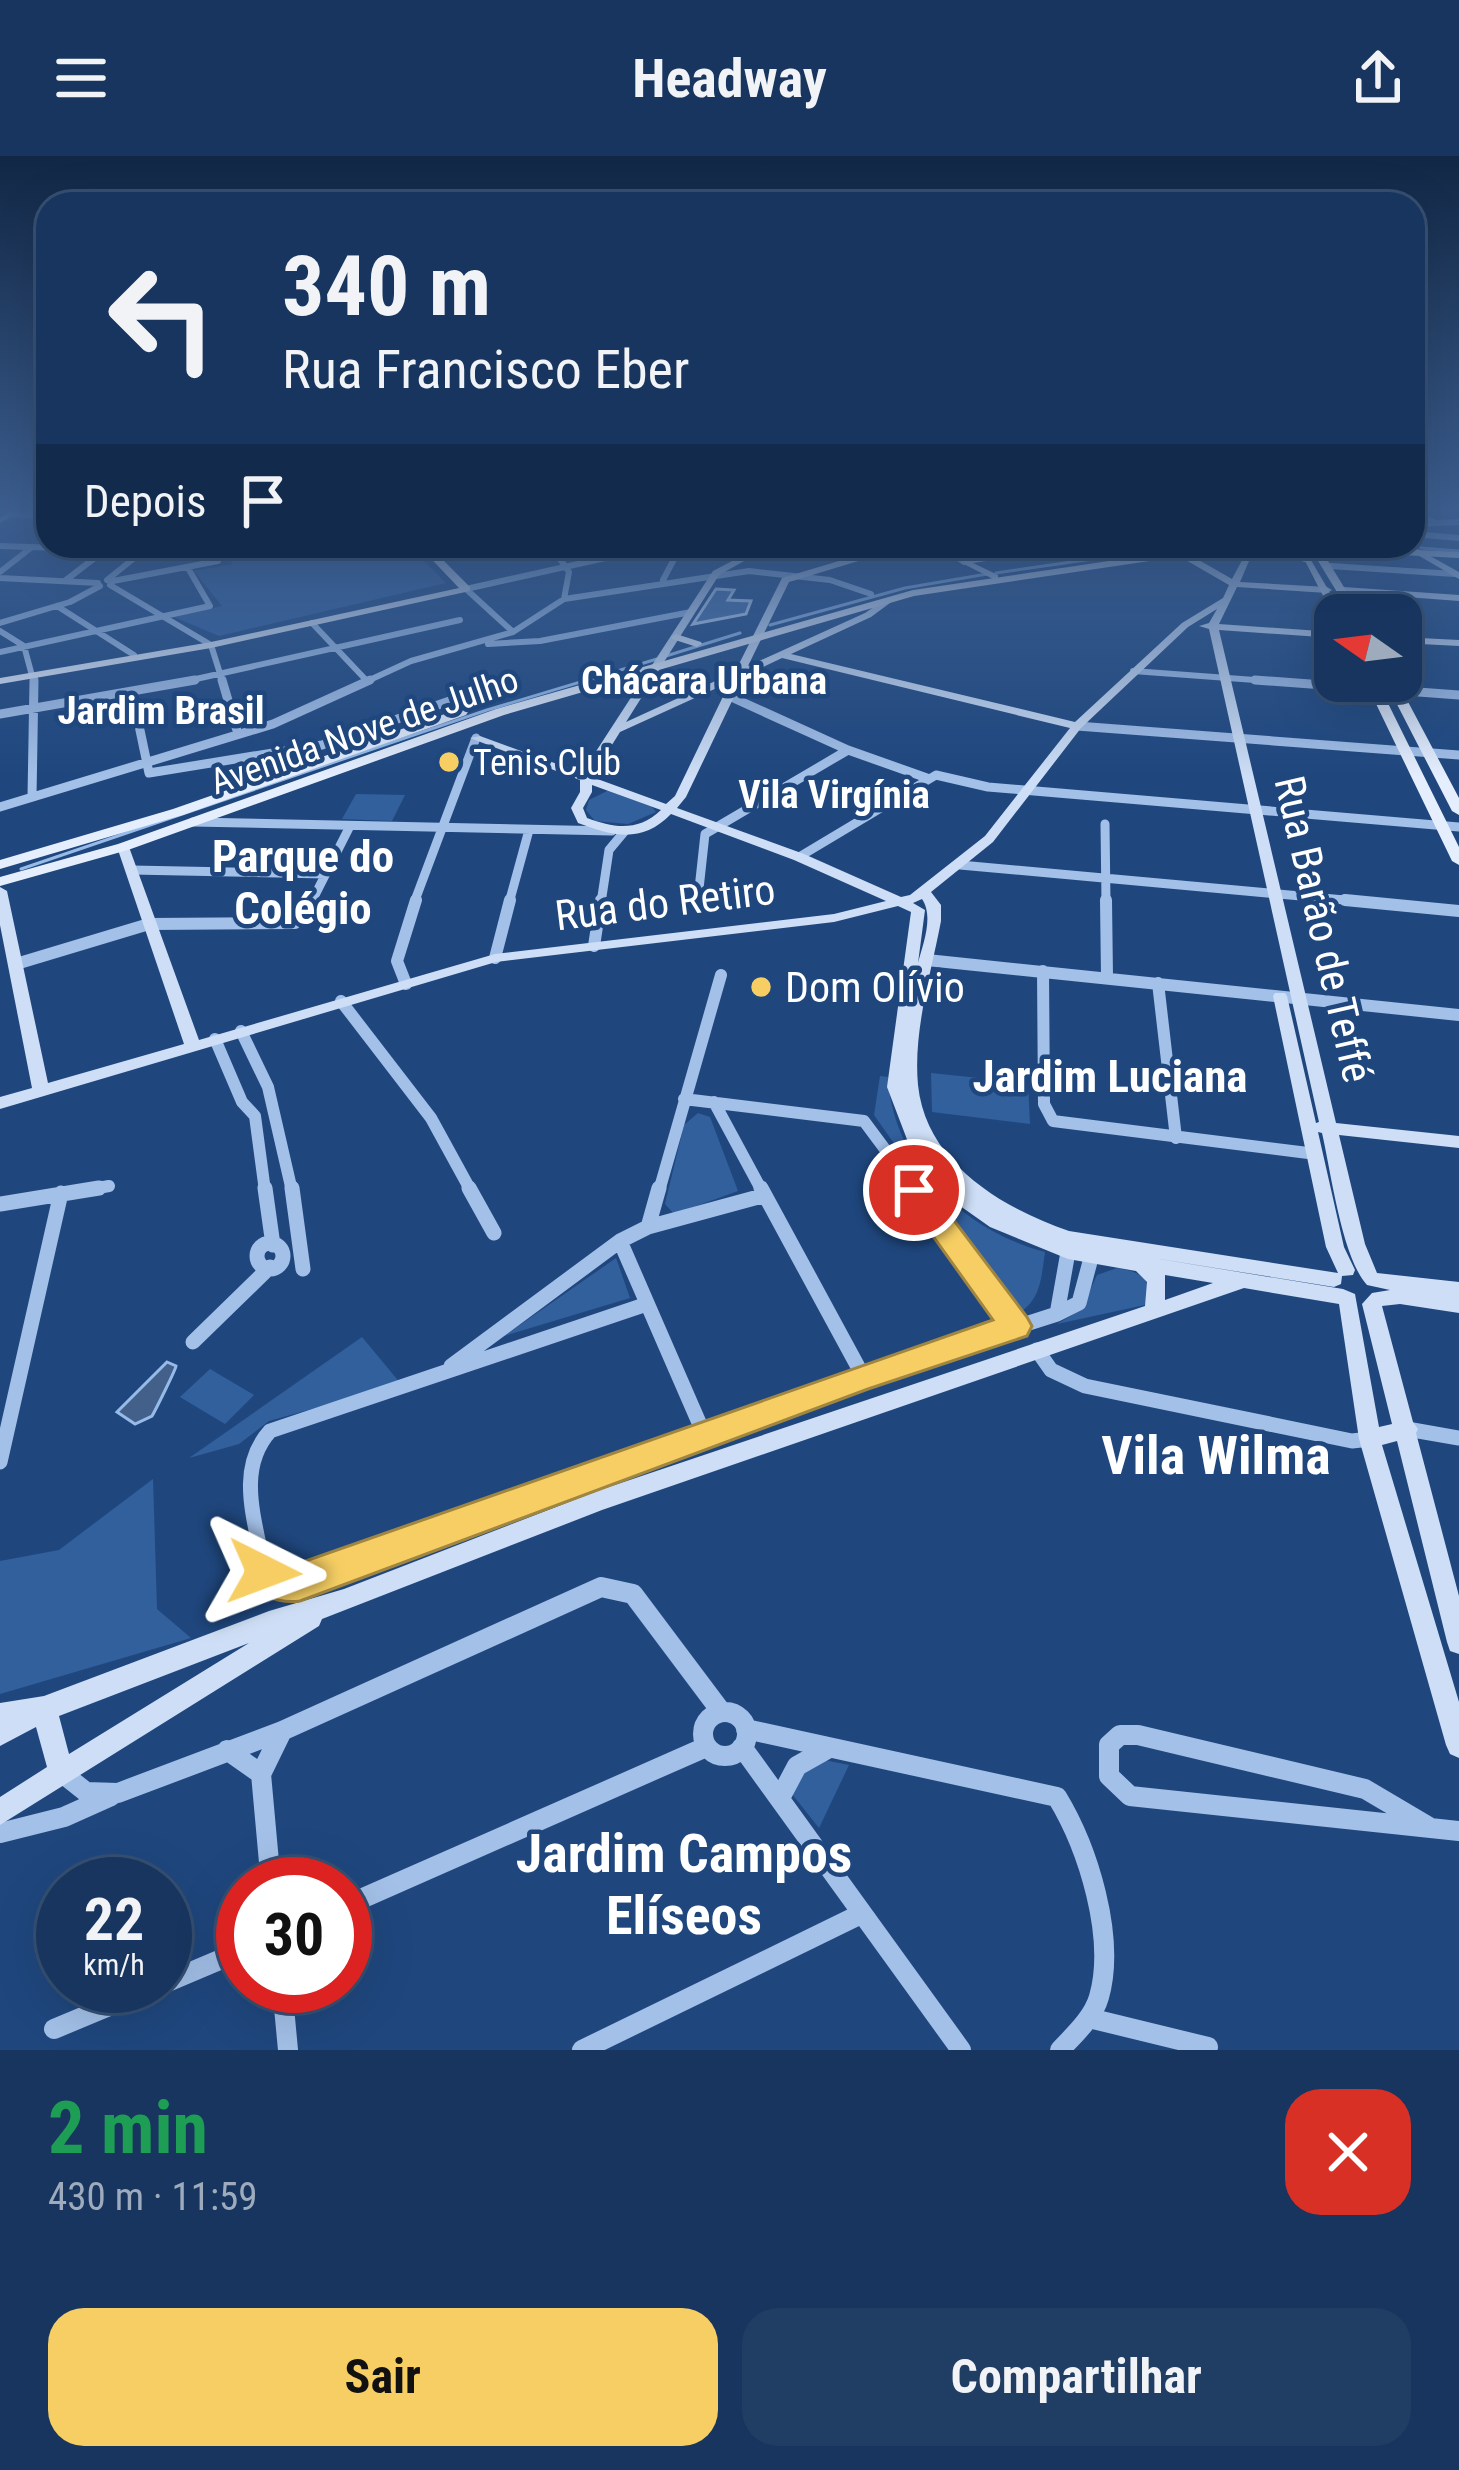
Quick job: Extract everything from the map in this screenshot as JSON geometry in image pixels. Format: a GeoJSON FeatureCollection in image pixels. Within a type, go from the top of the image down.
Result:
{"type":"FeatureCollection","features":[{"type":"Feature","properties":{"kind":"main road"},"geometry":{"type":"LineString","coordinates":[[34,674],[209,643],[400,600]]}},
{"type":"Feature","properties":{"kind":"main road"},"geometry":{"type":"LineString","coordinates":[[0,679],[209,643],[403,600]]}},
{"type":"Feature","properties":{"kind":"main road"},"geometry":{"type":"LineString","coordinates":[[699,600],[586,776],[586,793],[577,808],[582,820],[618,830],[678,821],[710,825]]}},
{"type":"Feature","properties":{"kind":"main road"},"geometry":{"type":"LineString","coordinates":[[618,830],[667,808],[680,797],[774,600]]}},
{"type":"Feature","properties":{"kind":"main road","name":"Avenida Nove de Julho"},"geometry":{"type":"LineString","coordinates":[[0,882],[123,847],[465,723],[853,600]]}},
{"type":"Feature","properties":{"kind":"main road","name":"Avenida Nove de Julho"},"geometry":{"type":"LineString","coordinates":[[0,865],[178,812],[477,706],[663,660],[698,644],[863,612],[889,600]]}},
{"type":"Feature","properties":{"kind":"main road","name":"Rua do Retiro"},"geometry":{"type":"LineString","coordinates":[[0,1103],[495,958],[834,919],[925,894],[961,866],[1078,726],[1216,600]]}},
{"type":"Feature","properties":{"kind":"main road"},"geometry":{"type":"LineString","coordinates":[[1213,626],[1225,600]]}},
{"type":"Feature","properties":{"kind":"main road"},"geometry":{"type":"LineString","coordinates":[[620,729],[738,678],[863,612]]}},
{"type":"Feature","properties":{"kind":"main road"},"geometry":{"type":"LineString","coordinates":[[1185,625],[1314,633]]}},
{"type":"Feature","properties":{"kind":"main road","name":"Rua Barão de Teffé"},"geometry":{"type":"LineString","coordinates":[[1213,626],[1276,893],[1288,1000],[1335,1247],[1358,1288],[1408,1430],[1454,1596],[1459,1642]]}},
{"type":"Feature","properties":{"kind":"main road"},"geometry":{"type":"LineString","coordinates":[[676,638],[698,644]]}},
{"type":"Feature","properties":{"kind":"main road"},"geometry":{"type":"LineString","coordinates":[[1422,641],[1459,643]]}},
{"type":"Feature","properties":{"kind":"main road"},"geometry":{"type":"LineString","coordinates":[[782,655],[1078,726]]}},
{"type":"Feature","properties":{"kind":"main road"},"geometry":{"type":"LineString","coordinates":[[1381,702],[1451,826],[1459,861]]}},
{"type":"Feature","properties":{"kind":"main road"},"geometry":{"type":"LineString","coordinates":[[1402,702],[1459,811]]}},
{"type":"Feature","properties":{"kind":"main road"},"geometry":{"type":"LineString","coordinates":[[476,738],[491,715]]}},
{"type":"Feature","properties":{"kind":"main road"},"geometry":{"type":"LineString","coordinates":[[465,723],[476,738],[799,857],[918,910],[921,956],[910,1089],[928,1135],[964,1184],[1040,1230],[1459,1305]]}},
{"type":"Feature","properties":{"kind":"main road"},"geometry":{"type":"LineString","coordinates":[[586,793],[614,787]]}},
{"type":"Feature","properties":{"kind":"main road"},"geometry":{"type":"LineString","coordinates":[[123,847],[193,1046]]}},
{"type":"Feature","properties":{"kind":"main road"},"geometry":{"type":"LineString","coordinates":[[0,891],[41,1091]]}},
{"type":"Feature","properties":{"kind":"main road"},"geometry":{"type":"LineString","coordinates":[[925,894],[934,905],[895,1087],[914,1138],[952,1191],[996,1222],[1091,1258],[1243,1281],[1459,1290]]}},
{"type":"Feature","properties":{"kind":"main road","name":"Rua Barão de Teffé"},"geometry":{"type":"LineString","coordinates":[[1288,1000],[1304,1019],[1356,1244],[1370,1439],[1459,1745]]}},
{"type":"Feature","properties":{"kind":"main road"},"geometry":{"type":"LineString","coordinates":[[1309,1126],[1459,1142]]}},
{"type":"Feature","properties":{"kind":"main road"},"geometry":{"type":"LineString","coordinates":[[1144,1266],[1157,1279],[1154,1313]]}},
{"type":"Feature","properties":{"kind":"main road"},"geometry":{"type":"LineString","coordinates":[[0,1733],[44,1709],[268,1623],[344,1601],[600,1500],[1243,1281]]}},
{"type":"Feature","properties":{"kind":"main road"},"geometry":{"type":"LineString","coordinates":[[1370,1439],[1408,1430]]}},
{"type":"Feature","properties":{"kind":"main road"},"geometry":{"type":"LineString","coordinates":[[1417,1601],[1454,1596]]}},
{"type":"Feature","properties":{"kind":"main road"},"geometry":{"type":"LineString","coordinates":[[0,1812],[271,1640],[344,1601]]}},
{"type":"Feature","properties":{"kind":"main road"},"geometry":{"type":"LineString","coordinates":[[0,1717],[44,1709]]}},
{"type":"Feature","properties":{"kind":"main road"},"geometry":{"type":"LineString","coordinates":[[44,1709],[62,1773]]}},
{"type":"Feature","properties":{"kind":"street"},"geometry":{"type":"LineString","coordinates":[[0,627],[69,600]]}},
{"type":"Feature","properties":{"kind":"street"},"geometry":{"type":"LineString","coordinates":[[136,600],[209,643],[238,734]]}},
{"type":"Feature","properties":{"kind":"street"},"geometry":{"type":"LineString","coordinates":[[0,652],[207,608],[209,600]]}},
{"type":"Feature","properties":{"kind":"street"},"geometry":{"type":"LineString","coordinates":[[479,600],[513,632]]}},
{"type":"Feature","properties":{"kind":"street"},"geometry":{"type":"LineString","coordinates":[[0,807],[305,710],[366,680],[513,632],[562,600]]}},
{"type":"Feature","properties":{"kind":"street"},"geometry":{"type":"LineString","coordinates":[[57,606],[134,655]]}},
{"type":"Feature","properties":{"kind":"street"},"geometry":{"type":"LineString","coordinates":[[178,622],[184,612]]}},
{"type":"Feature","properties":{"kind":"street"},"geometry":{"type":"LineString","coordinates":[[475,644],[555,643],[608,624],[691,613]]}},
{"type":"Feature","properties":{"kind":"street"},"geometry":{"type":"LineString","coordinates":[[0,714],[218,676],[460,620]]}},
{"type":"Feature","properties":{"kind":"street"},"geometry":{"type":"LineString","coordinates":[[312,622],[366,680]]}},
{"type":"Feature","properties":{"kind":"street"},"geometry":{"type":"LineString","coordinates":[[0,627],[24,646],[34,674],[32,797]]}},
{"type":"Feature","properties":{"kind":"street"},"geometry":{"type":"LineString","coordinates":[[1133,671],[1314,682]]}},
{"type":"Feature","properties":{"kind":"street"},"geometry":{"type":"LineString","coordinates":[[132,692],[145,771],[158,773],[322,745],[496,685]]}},
{"type":"Feature","properties":{"kind":"street"},"geometry":{"type":"LineString","coordinates":[[1422,690],[1459,695]]}},
{"type":"Feature","properties":{"kind":"street"},"geometry":{"type":"LineString","coordinates":[[729,696],[848,750],[927,778]]}},
{"type":"Feature","properties":{"kind":"street"},"geometry":{"type":"LineString","coordinates":[[1078,726],[1459,755]]}},
{"type":"Feature","properties":{"kind":"street"},"geometry":{"type":"LineString","coordinates":[[406,984],[397,962],[399,945],[476,738]]}},
{"type":"Feature","properties":{"kind":"street"},"geometry":{"type":"LineString","coordinates":[[698,898],[702,842],[710,825],[848,750]]}},
{"type":"Feature","properties":{"kind":"street"},"geometry":{"type":"LineString","coordinates":[[799,857],[927,778],[942,775],[1022,795],[1256,808],[1451,826]]}},
{"type":"Feature","properties":{"kind":"street"},"geometry":{"type":"LineString","coordinates":[[567,830],[582,820]]}},
{"type":"Feature","properties":{"kind":"street"},"geometry":{"type":"LineString","coordinates":[[193,823],[618,830],[611,844],[594,946]]}},
{"type":"Feature","properties":{"kind":"street"},"geometry":{"type":"LineString","coordinates":[[1106,824],[1107,976]]}},
{"type":"Feature","properties":{"kind":"street"},"geometry":{"type":"LineString","coordinates":[[16,964],[149,924],[295,922],[304,916],[350,826]]}},
{"type":"Feature","properties":{"kind":"street"},"geometry":{"type":"LineString","coordinates":[[495,958],[529,830]]}},
{"type":"Feature","properties":{"kind":"street"},"geometry":{"type":"LineString","coordinates":[[961,866],[1459,911]]}},
{"type":"Feature","properties":{"kind":"street"},"geometry":{"type":"LineString","coordinates":[[132,870],[326,874]]}},
{"type":"Feature","properties":{"kind":"street"},"geometry":{"type":"LineString","coordinates":[[921,956],[1288,1000],[1459,1015]]}},
{"type":"Feature","properties":{"kind":"street"},"geometry":{"type":"LineString","coordinates":[[1043,971],[1045,1114],[1066,1125],[1316,1154]]}},
{"type":"Feature","properties":{"kind":"street"},"geometry":{"type":"LineString","coordinates":[[648,1227],[721,975]]}},
{"type":"Feature","properties":{"kind":"street"},"geometry":{"type":"LineString","coordinates":[[1158,982],[1176,1138]]}},
{"type":"Feature","properties":{"kind":"street"},"geometry":{"type":"LineString","coordinates":[[340,1001],[431,1118],[494,1233]]}},
{"type":"Feature","properties":{"kind":"street"},"geometry":{"type":"LineString","coordinates":[[242,1031],[277,1112],[303,1269]]}},
{"type":"Feature","properties":{"kind":"street"},"geometry":{"type":"LineString","coordinates":[[193,1342],[285,1252],[273,1245],[255,1116],[242,1102],[215,1039]]}},
{"type":"Feature","properties":{"kind":"street"},"geometry":{"type":"LineString","coordinates":[[684,1099],[864,1121],[1016,1326]]}},
{"type":"Feature","properties":{"kind":"street"},"geometry":{"type":"LineString","coordinates":[[714,1102],[863,1376]]}},
{"type":"Feature","properties":{"kind":"street"},"geometry":{"type":"LineString","coordinates":[[255,1116],[277,1112]]}},
{"type":"Feature","properties":{"kind":"street"},"geometry":{"type":"LineString","coordinates":[[0,1204],[109,1186]]}},
{"type":"Feature","properties":{"kind":"street"},"geometry":{"type":"LineString","coordinates":[[0,1462],[61,1193]]}},
{"type":"Feature","properties":{"kind":"street"},"geometry":{"type":"LineString","coordinates":[[440,1374],[620,1241],[648,1227],[762,1196]]}},
{"type":"Feature","properties":{"kind":"street"},"geometry":{"type":"LineString","coordinates":[[620,1241],[704,1434]]}},
{"type":"Feature","properties":{"kind":"street"},"geometry":{"type":"LineString","coordinates":[[1057,1314],[1068,1252]]}},
{"type":"Feature","properties":{"kind":"street"},"geometry":{"type":"LineString","coordinates":[[647,1304],[270,1431],[258,1441],[249,1460],[264,1572],[284,1584],[300,1582],[863,1376],[1057,1314],[1079,1303],[1091,1258]]}},
{"type":"Feature","properties":{"kind":"street"},"geometry":{"type":"LineString","coordinates":[[1036,1350],[1051,1370],[1084,1386],[1352,1441],[1370,1439]]}},
{"type":"Feature","properties":{"kind":"street"},"geometry":{"type":"LineString","coordinates":[[1408,1430],[1459,1438]]}},
{"type":"Feature","properties":{"kind":"street"},"geometry":{"type":"LineString","coordinates":[[0,1833],[64,1817],[282,1731],[601,1587],[633,1594],[720,1711],[736,1714],[744,1738],[780,1798],[961,2050]]}},
{"type":"Feature","properties":{"kind":"street"},"geometry":{"type":"LineString","coordinates":[[706,1747],[706,1720],[720,1711]]}},
{"type":"Feature","properties":{"kind":"street"},"geometry":{"type":"LineString","coordinates":[[269,1857],[261,1774],[282,1731]]}},
{"type":"Feature","properties":{"kind":"street"},"geometry":{"type":"LineString","coordinates":[[1431,1828],[1365,1789],[1120,1735],[1109,1745],[1106,1760],[1118,1790],[1130,1796],[1459,1832]]}},
{"type":"Feature","properties":{"kind":"street"},"geometry":{"type":"LineString","coordinates":[[372,1894],[706,1747],[728,1757],[744,1738]]}},
{"type":"Feature","properties":{"kind":"street"},"geometry":{"type":"LineString","coordinates":[[744,1738],[830,1748],[1035,1788],[1057,1797],[1073,1817],[1103,1959],[1100,1994],[1089,2018],[1060,2050]]}},
{"type":"Feature","properties":{"kind":"street"},"geometry":{"type":"LineString","coordinates":[[780,1798],[790,1770],[804,1756],[830,1748]]}},
{"type":"Feature","properties":{"kind":"street"},"geometry":{"type":"LineString","coordinates":[[227,1750],[261,1774]]}},
{"type":"Feature","properties":{"kind":"street"},"geometry":{"type":"LineString","coordinates":[[62,1773],[74,1789],[89,1795],[118,1792]]}},
{"type":"Feature","properties":{"kind":"street"},"geometry":{"type":"LineString","coordinates":[[582,2050],[861,1913]]}},
{"type":"Feature","properties":{"kind":"street"},"geometry":{"type":"LineString","coordinates":[[54,2030],[94,2013]]}},
{"type":"Feature","properties":{"kind":"street"},"geometry":{"type":"LineString","coordinates":[[284,2013],[288,2050]]}},
{"type":"Feature","properties":{"kind":"street"},"geometry":{"type":"LineString","coordinates":[[1089,2018],[1208,2047]]}},
{"type":"Feature","properties":{"kind":"shaded area"},"geometry":{"type":"Polygon","coordinates":[[[218,600],[372,600],[219,636],[174,617],[222,606],[218,600]]]}},
{"type":"Feature","properties":{"kind":"shaded area"},"geometry":{"type":"Polygon","coordinates":[[[609,790],[656,812],[628,824],[595,821],[586,810],[589,800],[609,790]]]}},
{"type":"Feature","properties":{"kind":"shaded area"},"geometry":{"type":"Polygon","coordinates":[[[356,794],[405,795],[392,821],[342,819],[356,794]]]}},
{"type":"Feature","properties":{"kind":"shaded area"},"geometry":{"type":"Polygon","coordinates":[[[931,1073],[1028,1083],[1030,1124],[932,1112],[931,1073]]]}},
{"type":"Feature","properties":{"kind":"shaded area"},"geometry":{"type":"Polygon","coordinates":[[[880,1076],[888,1077],[903,1138],[938,1189],[987,1228],[1045,1252],[1041,1280],[1024,1310],[1015,1315],[874,1115],[880,1076]]]}},
{"type":"Feature","properties":{"kind":"shaded area"},"geometry":{"type":"Polygon","coordinates":[[[698,1113],[710,1117],[738,1191],[674,1214],[665,1204],[684,1125],[698,1113]]]}},
{"type":"Feature","properties":{"kind":"shaded area"},"geometry":{"type":"Polygon","coordinates":[[[616,1258],[630,1298],[504,1336],[616,1258]]]}},
{"type":"Feature","properties":{"kind":"shaded area"},"geometry":{"type":"Polygon","coordinates":[[[1117,1268],[1143,1278],[1154,1303],[1057,1324],[1081,1310],[1097,1275],[1117,1268]]]}},
{"type":"Feature","properties":{"kind":"shaded area"},"geometry":{"type":"Polygon","coordinates":[[[362,1337],[401,1384],[269,1421],[239,1444],[189,1458],[362,1337]]]}},
{"type":"Feature","properties":{"kind":"shaded area"},"geometry":{"type":"Polygon","coordinates":[[[167,1362],[176,1366],[152,1416],[135,1424],[117,1412],[167,1362]]]}},
{"type":"Feature","properties":{"kind":"shaded area"},"geometry":{"type":"Polygon","coordinates":[[[210,1369],[254,1395],[225,1424],[180,1397],[210,1369]]]}},
{"type":"Feature","properties":{"kind":"shaded area"},"geometry":{"type":"Polygon","coordinates":[[[153,1479],[157,1609],[191,1638],[0,1694],[0,1561],[59,1550],[153,1479]]]}},
{"type":"Feature","properties":{"kind":"shaded area"},"geometry":{"type":"Polygon","coordinates":[[[814,1758],[849,1765],[819,1828],[792,1794],[793,1776],[814,1758]]]}},
{"type":"Feature","properties":{"kind":"building"},"geometry":{"type":"Polygon","coordinates":[[[709,600],[751,601],[746,614],[693,624],[709,600]]]}},
{"type":"Feature","properties":{"kind":"waterway"},"geometry":{"type":"LineString","coordinates":[[770,625],[860,600]]}},
{"type":"Feature","properties":{"kind":"waterway"},"geometry":{"type":"LineString","coordinates":[[666,656],[740,633]]}},
{"type":"Feature","properties":{"kind":"waterway"},"geometry":{"type":"LineString","coordinates":[[21,869],[487,710],[657,659]]}},
{"type":"Feature","properties":{"kind":"place","name":"Tenis Club"},"geometry":{"type":"Point","coordinates":[449,762]}},
{"type":"Feature","properties":{"kind":"place","name":"Dom Olívio"},"geometry":{"type":"Point","coordinates":[761,987]}},
{"type":"Feature","properties":{"kind":"district","name":"Chácara Urbana"},"geometry":{"type":"Point","coordinates":[704,680]}},
{"type":"Feature","properties":{"kind":"district","name":"Jardim Brasil"},"geometry":{"type":"Point","coordinates":[161,710]}},
{"type":"Feature","properties":{"kind":"district","name":"Vila Virgínia"},"geometry":{"type":"Point","coordinates":[834,794]}},
{"type":"Feature","properties":{"kind":"district","name":"Parque do Colégio"},"geometry":{"type":"Point","coordinates":[303,882]}},
{"type":"Feature","properties":{"kind":"district","name":"Jardim Luciana"},"geometry":{"type":"Point","coordinates":[1110,1076]}},
{"type":"Feature","properties":{"kind":"district","name":"Vila Wilma"},"geometry":{"type":"Point","coordinates":[1216,1455]}},
{"type":"Feature","properties":{"kind":"district","name":"Jardim Campos Elíseos"},"geometry":{"type":"Point","coordinates":[684,1884]}},
{"type":"Feature","properties":{"kind":"route"},"geometry":{"type":"LineString","coordinates":[[264,1572],[284,1584],[300,1582],[863,1376],[1016,1326],[914,1190]]}}]}
